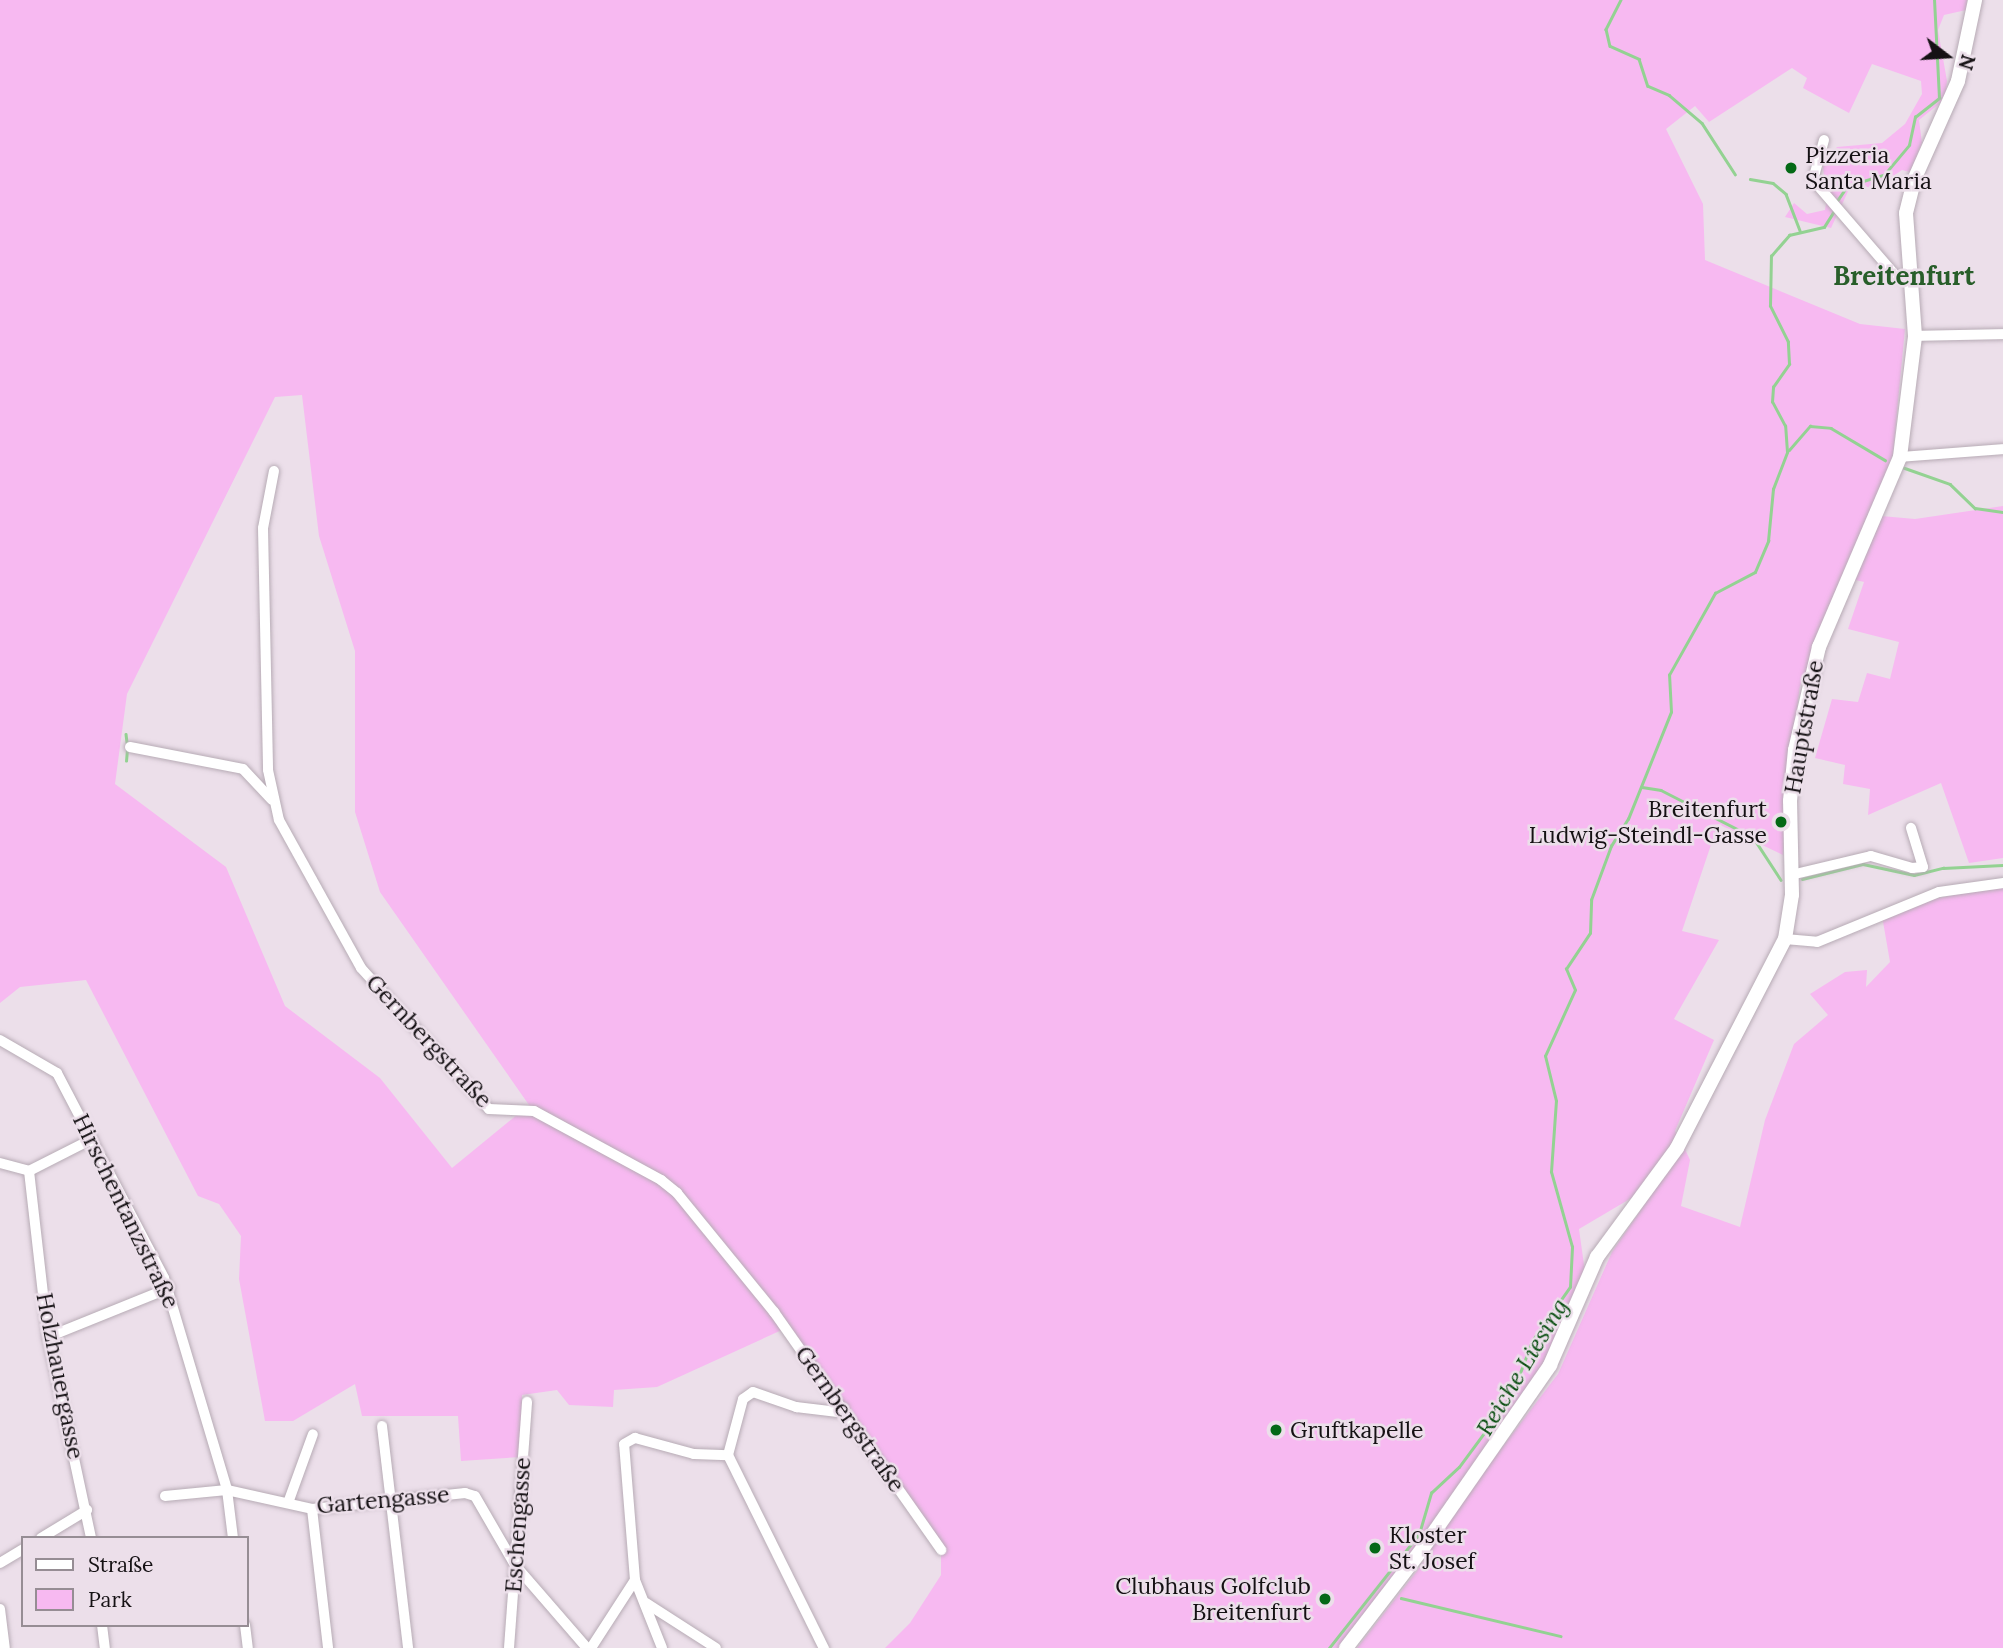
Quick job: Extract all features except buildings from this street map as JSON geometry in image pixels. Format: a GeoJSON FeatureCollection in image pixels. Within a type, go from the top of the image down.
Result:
{"type":"FeatureCollection","features":[{"type":"Feature","properties":{"kind":"main road","name":"Hauptstraße"},"geometry":{"type":"LineString","coordinates":[[1346,1648],[1423,1548],[1550,1365],[1597,1257],[1678,1148],[1785,939],[1791,876],[1791,782],[1811,675],[1900,457],[1915,336],[1905,234],[1910,196],[1958,81],[1975,0]]}},
{"type":"Feature","properties":{"kind":"street"},"geometry":{"type":"LineString","coordinates":[[1824,139],[1813,180],[1895,275],[1909,279]]}},
{"type":"Feature","properties":{"kind":"street"},"geometry":{"type":"LineString","coordinates":[[1915,336],[2003,334]]}},
{"type":"Feature","properties":{"kind":"street"},"geometry":{"type":"LineString","coordinates":[[1900,457],[2003,449]]}},
{"type":"Feature","properties":{"kind":"street","name":"Gernbergstraße"},"geometry":{"type":"LineString","coordinates":[[274,471],[263,528],[268,770],[274,802],[299,862],[366,975],[488,1108],[498,1112],[530,1109],[669,1185],[774,1312],[844,1408],[941,1550]]}},
{"type":"Feature","properties":{"kind":"street"},"geometry":{"type":"LineString","coordinates":[[130,747],[248,771],[268,770]]}},
{"type":"Feature","properties":{"kind":"street"},"geometry":{"type":"LineString","coordinates":[[248,771],[274,802]]}},
{"type":"Feature","properties":{"kind":"street"},"geometry":{"type":"LineString","coordinates":[[1791,876],[1871,856],[1912,869],[1923,867],[1911,828]]}},
{"type":"Feature","properties":{"kind":"street"},"geometry":{"type":"LineString","coordinates":[[1785,939],[1817,942],[1939,892],[2003,883]]}},
{"type":"Feature","properties":{"kind":"street","name":"Hirschentanzstraße"},"geometry":{"type":"LineString","coordinates":[[0,1041],[57,1073],[169,1288],[227,1490],[233,1536]]}},
{"type":"Feature","properties":{"kind":"street"},"geometry":{"type":"LineString","coordinates":[[0,1163],[29,1171],[92,1139]]}},
{"type":"Feature","properties":{"kind":"street","name":"Holzhauergasse"},"geometry":{"type":"LineString","coordinates":[[29,1171],[48,1337],[91,1536]]}},
{"type":"Feature","properties":{"kind":"street"},"geometry":{"type":"LineString","coordinates":[[48,1337],[169,1288]]}},
{"type":"Feature","properties":{"kind":"street"},"geometry":{"type":"LineString","coordinates":[[824,1648],[728,1455],[743,1399],[749,1393],[796,1407],[844,1408]]}},
{"type":"Feature","properties":{"kind":"street","name":"Eschengasse"},"geometry":{"type":"LineString","coordinates":[[509,1648],[527,1402]]}},
{"type":"Feature","properties":{"kind":"street"},"geometry":{"type":"LineString","coordinates":[[382,1426],[408,1648]]}},
{"type":"Feature","properties":{"kind":"street"},"geometry":{"type":"LineString","coordinates":[[288,1503],[313,1434]]}},
{"type":"Feature","properties":{"kind":"street"},"geometry":{"type":"LineString","coordinates":[[662,1648],[635,1580],[624,1444],[635,1438],[694,1454],[728,1455]]}},
{"type":"Feature","properties":{"kind":"street","name":"Gartengasse"},"geometry":{"type":"LineString","coordinates":[[165,1496],[227,1490],[313,1509],[391,1499],[475,1496],[515,1565],[589,1648]]}},
{"type":"Feature","properties":{"kind":"street"},"geometry":{"type":"LineString","coordinates":[[313,1509],[328,1648]]}},
{"type":"Feature","properties":{"kind":"street"},"geometry":{"type":"LineString","coordinates":[[44,1536],[87,1510]]}},
{"type":"Feature","properties":{"kind":"street"},"geometry":{"type":"LineString","coordinates":[[0,1563],[21,1550]]}},
{"type":"Feature","properties":{"kind":"street"},"geometry":{"type":"LineString","coordinates":[[589,1648],[635,1580]]}},
{"type":"Feature","properties":{"kind":"street"},"geometry":{"type":"LineString","coordinates":[[646,1603],[716,1648]]}},
{"type":"Feature","properties":{"kind":"street"},"geometry":{"type":"LineString","coordinates":[[0,1609],[5,1648]]}},
{"type":"Feature","properties":{"kind":"street"},"geometry":{"type":"LineString","coordinates":[[102,1627],[105,1648]]}},
{"type":"Feature","properties":{"kind":"street"},"geometry":{"type":"LineString","coordinates":[[245,1627],[248,1648]]}},
{"type":"Feature","properties":{"kind":"green space"},"geometry":{"type":"Polygon","coordinates":[[[0,0],[1967,0],[1966,10],[1944,15],[1938,30],[1947,81],[1945,99],[1919,120],[1922,143],[1910,172],[1902,170],[1876,188],[1851,185],[1831,228],[1785,217],[1794,203],[1807,214],[1825,210],[1830,181],[1824,179],[1823,166],[1837,147],[1882,143],[1905,124],[1922,94],[1921,81],[1872,64],[1849,113],[1803,88],[1807,78],[1792,68],[1709,122],[1695,106],[1666,129],[1703,204],[1705,260],[1860,324],[1905,329],[1893,454],[1870,515],[1915,519],[2003,506],[2003,858],[1969,863],[1941,783],[1868,815],[1870,789],[1843,784],[1845,765],[1815,758],[1832,699],[1858,702],[1867,673],[1890,679],[1899,642],[1848,629],[1864,582],[1843,577],[1800,686],[1786,790],[1783,855],[1718,824],[1682,931],[1719,940],[1674,1019],[1714,1040],[1675,1131],[1680,1140],[1645,1190],[1579,1229],[1586,1279],[1565,1332],[1481,1475],[1558,1374],[1612,1252],[1684,1147],[1690,1160],[1681,1206],[1740,1227],[1765,1120],[1794,1044],[1828,1015],[1810,994],[1845,972],[1867,970],[1866,987],[1890,962],[1881,910],[2003,885],[2003,1648],[1357,1648],[1434,1549],[1402,1570],[1345,1648],[885,1648],[910,1623],[941,1575],[941,1544],[784,1329],[657,1387],[614,1390],[613,1407],[569,1405],[557,1390],[522,1395],[520,1457],[461,1461],[458,1416],[362,1416],[355,1384],[293,1421],[265,1421],[239,1279],[241,1236],[219,1204],[198,1196],[86,980],[20,987],[0,1003],[0,0]],[[302,395],[275,397],[127,694],[115,784],[226,867],[285,1006],[380,1078],[452,1168],[529,1105],[380,892],[355,812],[355,651],[319,536],[302,395]]]}},
{"type":"Feature","properties":{"kind":"waterway"},"geometry":{"type":"LineString","coordinates":[[1621,0],[1606,29],[1610,46],[1639,59],[1648,86],[1669,95],[1702,123],[1735,174]]}},
{"type":"Feature","properties":{"kind":"waterway","name":"Reiche Liesing"},"geometry":{"type":"LineString","coordinates":[[1837,201],[1847,186],[1884,175],[1909,145],[1915,117],[1939,98],[1934,0]]}},
{"type":"Feature","properties":{"kind":"waterway"},"geometry":{"type":"LineString","coordinates":[[1750,179],[1773,183],[1786,194],[1800,230]]}},
{"type":"Feature","properties":{"kind":"waterway","name":"Reiche Liesing"},"geometry":{"type":"LineString","coordinates":[[1329,1648],[1419,1534],[1431,1493],[1459,1467],[1501,1410],[1514,1389],[1532,1341],[1570,1287],[1572,1247],[1551,1172],[1556,1101],[1545,1056],[1575,990],[1566,969],[1590,933],[1591,900],[1611,846],[1628,819],[1671,712],[1669,675],[1715,593],[1755,572],[1768,541],[1773,489],[1787,452],[1785,426],[1772,402],[1773,387],[1789,364],[1788,342],[1770,306],[1771,256],[1789,235],[1824,227],[1834,211]]}},
{"type":"Feature","properties":{"kind":"waterway"},"geometry":{"type":"LineString","coordinates":[[1789,450],[1810,426],[1831,428],[1885,460]]}},
{"type":"Feature","properties":{"kind":"waterway"},"geometry":{"type":"LineString","coordinates":[[1902,467],[1950,484],[1975,508],[2003,512]]}},
{"type":"Feature","properties":{"kind":"waterway"},"geometry":{"type":"LineString","coordinates":[[126,734],[127,742]]}},
{"type":"Feature","properties":{"kind":"waterway"},"geometry":{"type":"LineString","coordinates":[[126,761],[127,750]]}},
{"type":"Feature","properties":{"kind":"waterway"},"geometry":{"type":"LineString","coordinates":[[1642,787],[1661,790],[1753,837],[1781,880]]}},
{"type":"Feature","properties":{"kind":"waterway"},"geometry":{"type":"LineString","coordinates":[[1802,879],[1863,864],[1914,875],[1943,868],[2003,865]]}},
{"type":"Feature","properties":{"kind":"waterway"},"geometry":{"type":"LineString","coordinates":[[1401,1598],[1561,1636]]}},
{"type":"Feature","properties":{"kind":"place","name":"Pizzeria Santa Maria"},"geometry":{"type":"Point","coordinates":[1791,168]}},
{"type":"Feature","properties":{"kind":"place","name":"Breitenfurt Ludwig-Steindl-Gasse"},"geometry":{"type":"Point","coordinates":[1781,822]}},
{"type":"Feature","properties":{"kind":"place","name":"Gruftkapelle"},"geometry":{"type":"Point","coordinates":[1276,1430]}},
{"type":"Feature","properties":{"kind":"place","name":"Kloster St. Josef"},"geometry":{"type":"Point","coordinates":[1375,1548]}},
{"type":"Feature","properties":{"kind":"place","name":"Clubhaus Golfclub Breitenfurt"},"geometry":{"type":"Point","coordinates":[1325,1599]}},
{"type":"Feature","properties":{"kind":"district","name":"Breitenfurt"},"geometry":{"type":"Point","coordinates":[1904,276]}}]}
